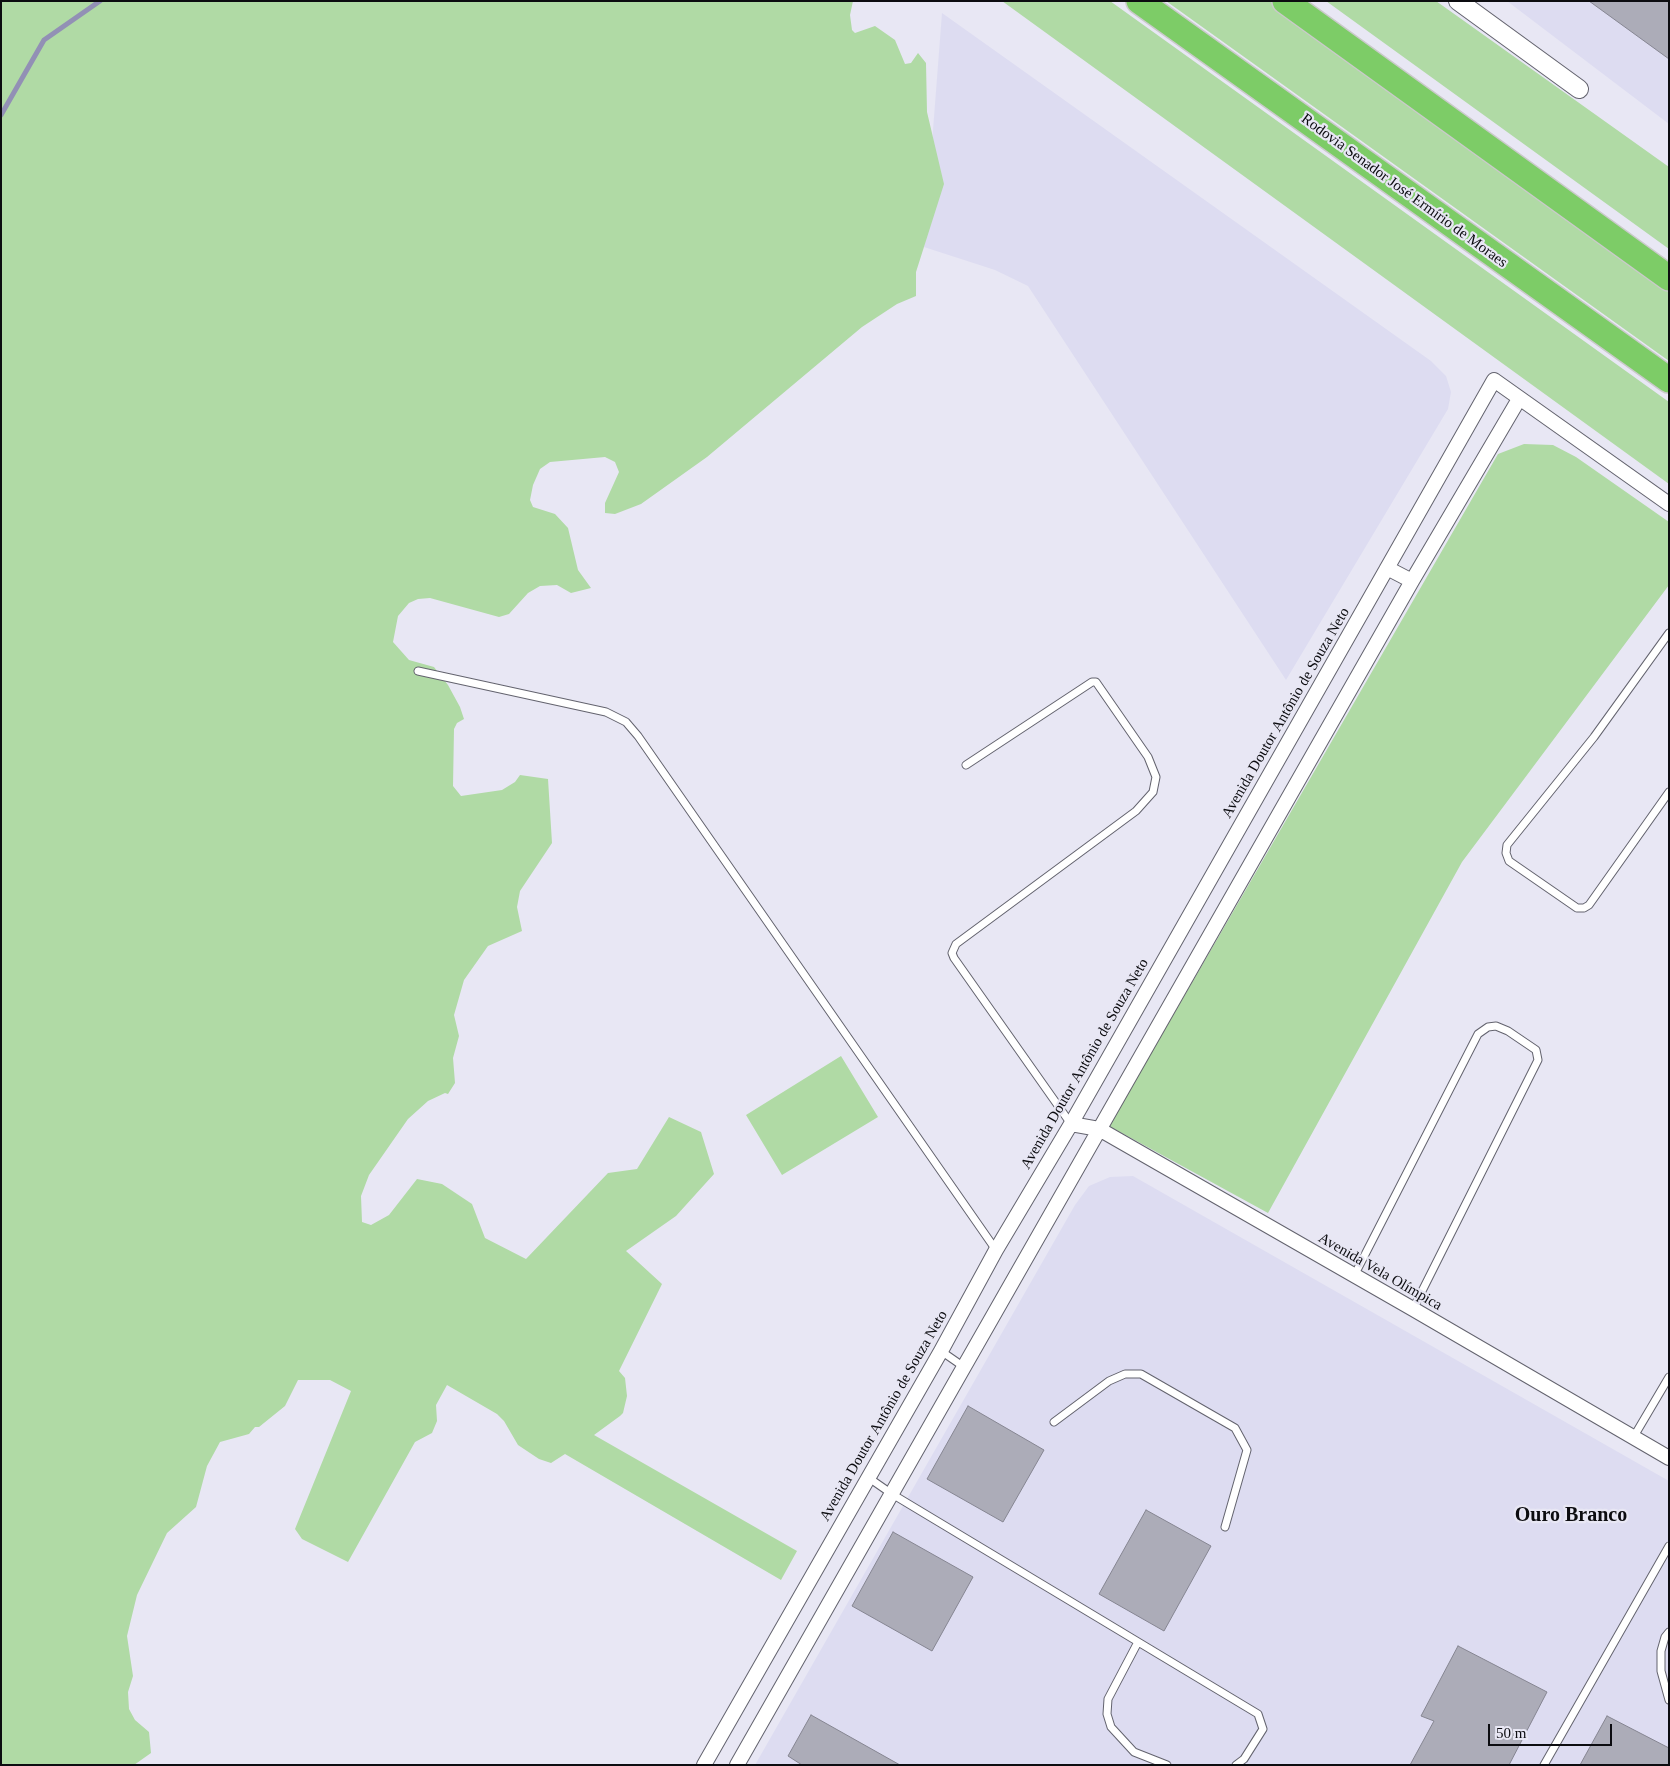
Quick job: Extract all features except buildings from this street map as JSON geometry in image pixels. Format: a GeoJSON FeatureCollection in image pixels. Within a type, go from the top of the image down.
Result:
{"type":"FeatureCollection","features":[{"type":"Feature","properties":{"kind":"highway","name":"Rodovia Senador José Ermírio de Moraes"},"geometry":{"type":"LineString","coordinates":[[1140,1],[1669,380]]}},
{"type":"Feature","properties":{"kind":"highway"},"geometry":{"type":"LineString","coordinates":[[1285,1],[1669,278]]}},
{"type":"Feature","properties":{"kind":"street"},"geometry":{"type":"LineString","coordinates":[[1458,1],[1579,89]]}},
{"type":"Feature","properties":{"kind":"street","name":"Avenida Doutor Antônio de Souza Neto"},"geometry":{"type":"LineString","coordinates":[[704,1765],[941,1351],[996,1250],[1071,1124],[1494,380],[1519,399]]}},
{"type":"Feature","properties":{"kind":"street"},"geometry":{"type":"LineString","coordinates":[[738,1765],[1412,581],[1519,399],[1669,504]]}},
{"type":"Feature","properties":{"kind":"street"},"geometry":{"type":"LineString","coordinates":[[1388,568],[1412,581]]}},
{"type":"Feature","properties":{"kind":"street","name":"Avenida Vela Olímpica"},"geometry":{"type":"LineString","coordinates":[[1071,1124],[1099,1129],[1669,1458]]}},
{"type":"Feature","properties":{"kind":"lane"},"geometry":{"type":"LineString","coordinates":[[1669,633],[1594,737],[1507,845],[1506,853],[1509,861],[1577,908],[1584,908],[1589,905],[1669,792]]}},
{"type":"Feature","properties":{"kind":"lane"},"geometry":{"type":"LineString","coordinates":[[418,670],[606,712],[626,722],[996,1250]]}},
{"type":"Feature","properties":{"kind":"lane"},"geometry":{"type":"LineString","coordinates":[[966,765],[1092,682],[1096,682],[1148,757],[1156,777],[1153,792],[1136,811],[956,944],[952,953],[1071,1124]]}},
{"type":"Feature","properties":{"kind":"lane"},"geometry":{"type":"LineString","coordinates":[[1354,1276],[1478,1034],[1488,1027],[1496,1026],[1508,1031],[1536,1050],[1538,1060],[1413,1309]]}},
{"type":"Feature","properties":{"kind":"lane"},"geometry":{"type":"LineString","coordinates":[[941,1351],[964,1367]]}},
{"type":"Feature","properties":{"kind":"lane"},"geometry":{"type":"LineString","coordinates":[[1054,1422],[1109,1381],[1125,1374],[1141,1374],[1235,1428],[1247,1450],[1225,1527]]}},
{"type":"Feature","properties":{"kind":"lane"},"geometry":{"type":"LineString","coordinates":[[1633,1438],[1669,1377]]}},
{"type":"Feature","properties":{"kind":"lane"},"geometry":{"type":"LineString","coordinates":[[868,1478],[1258,1714],[1263,1729],[1244,1759],[1236,1765]]}},
{"type":"Feature","properties":{"kind":"lane"},"geometry":{"type":"LineString","coordinates":[[1544,1765],[1669,1546]]}},
{"type":"Feature","properties":{"kind":"lane"},"geometry":{"type":"LineString","coordinates":[[1669,1632],[1660,1651],[1661,1671],[1669,1700]]}},
{"type":"Feature","properties":{"kind":"lane"},"geometry":{"type":"LineString","coordinates":[[1138,1642],[1108,1699],[1107,1714],[1111,1727],[1134,1752],[1167,1765]]}},
{"type":"Feature","properties":{"kind":"shaded area"},"geometry":{"type":"Polygon","coordinates":[[[1507,1],[1669,1],[1669,124],[1507,1]]]}},
{"type":"Feature","properties":{"kind":"shaded area"},"geometry":{"type":"Polygon","coordinates":[[[942,13],[1431,361],[1446,376],[1451,392],[1448,409],[1286,680],[1028,286],[995,270],[924,247],[942,13]]]}},
{"type":"Feature","properties":{"kind":"shaded area"},"geometry":{"type":"Polygon","coordinates":[[[1133,1176],[1669,1481],[1669,1765],[755,1765],[1075,1205],[1089,1186],[1110,1177],[1133,1176]]]}},
{"type":"Feature","properties":{"kind":"green space"},"geometry":{"type":"Polygon","coordinates":[[[1,1],[853,1],[850,15],[852,30],[855,33],[875,26],[895,40],[905,64],[911,63],[918,53],[926,63],[927,112],[944,184],[916,272],[916,296],[897,304],[862,327],[707,457],[641,504],[615,514],[605,513],[605,503],[619,472],[615,462],[605,457],[550,462],[540,469],[533,485],[530,500],[533,507],[555,514],[568,528],[578,570],[591,588],[571,593],[557,585],[540,586],[528,593],[509,614],[499,617],[430,598],[418,599],[409,603],[398,616],[393,642],[409,660],[434,667],[448,685],[460,707],[464,719],[457,723],[454,729],[453,786],[461,796],[502,790],[515,782],[520,775],[548,779],[552,843],[520,891],[517,907],[522,931],[488,946],[464,980],[454,1015],[459,1036],[453,1058],[455,1083],[448,1094],[445,1093],[428,1101],[408,1119],[369,1175],[361,1196],[362,1222],[371,1225],[389,1215],[417,1179],[442,1184],[472,1204],[485,1238],[526,1259],[608,1173],[637,1169],[669,1117],[701,1132],[714,1174],[676,1216],[626,1251],[662,1284],[619,1371],[625,1378],[627,1396],[623,1413],[594,1435],[797,1551],[781,1580],[565,1454],[551,1463],[539,1459],[518,1445],[504,1421],[497,1414],[447,1385],[436,1405],[437,1421],[432,1433],[415,1442],[348,1562],[302,1539],[295,1529],[351,1391],[330,1380],[298,1380],[285,1406],[259,1427],[255,1427],[249,1434],[220,1442],[207,1466],[196,1507],[167,1533],[137,1595],[127,1636],[133,1676],[128,1692],[129,1709],[135,1720],[149,1732],[151,1753],[134,1765],[1,1765],[1,1]]]}},
{"type":"Feature","properties":{"kind":"green space"},"geometry":{"type":"Polygon","coordinates":[[[1002,1],[1110,1],[1669,402],[1669,484],[1002,1]]]}},
{"type":"Feature","properties":{"kind":"green space"},"geometry":{"type":"Polygon","coordinates":[[[1166,1],[1273,1],[1669,286],[1669,361],[1166,1]]]}},
{"type":"Feature","properties":{"kind":"green space"},"geometry":{"type":"Polygon","coordinates":[[[1326,1],[1436,1],[1669,167],[1669,249],[1326,1]]]}},
{"type":"Feature","properties":{"kind":"green space"},"geometry":{"type":"Polygon","coordinates":[[[1524,444],[1553,445],[1576,457],[1669,522],[1669,585],[1462,862],[1268,1213],[1109,1126],[1498,454],[1524,444]]]}},
{"type":"Feature","properties":{"kind":"green space"},"geometry":{"type":"Polygon","coordinates":[[[841,1056],[878,1117],[782,1175],[746,1115],[841,1056]]]}},
{"type":"Feature","properties":{"kind":"waterway"},"geometry":{"type":"LineString","coordinates":[[1,115],[44,40],[100,1]]}},
{"type":"Feature","properties":{"kind":"district","name":"Ouro Branco"},"geometry":{"type":"Point","coordinates":[1571,1516]}}]}
